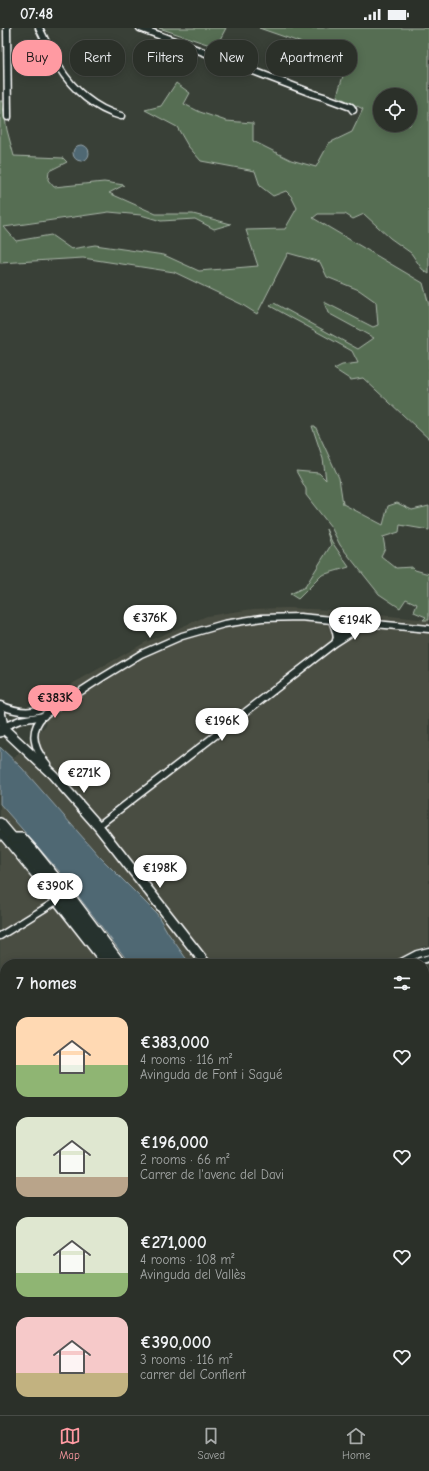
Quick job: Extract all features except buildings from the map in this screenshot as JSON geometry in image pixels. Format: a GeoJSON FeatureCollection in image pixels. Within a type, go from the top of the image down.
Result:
{"type":"FeatureCollection","features":[{"type":"Feature","properties":{"kind":"main road"},"geometry":{"type":"LineString","coordinates":[[0,712],[2,729],[53,776],[98,826],[202,959]]}},
{"type":"Feature","properties":{"kind":"main road"},"geometry":{"type":"LineString","coordinates":[[0,823],[10,840],[59,900],[102,959]]}},
{"type":"Feature","properties":{"kind":"main road"},"geometry":{"type":"LineString","coordinates":[[10,840],[22,838],[43,862],[117,959]]}},
{"type":"Feature","properties":{"kind":"street"},"geometry":{"type":"LineString","coordinates":[[7,28],[8,117]]}},
{"type":"Feature","properties":{"kind":"street"},"geometry":{"type":"LineString","coordinates":[[39,28],[58,66],[70,81],[94,105],[105,111],[121,116]]}},
{"type":"Feature","properties":{"kind":"street"},"geometry":{"type":"LineString","coordinates":[[140,28],[351,107],[353,110]]}},
{"type":"Feature","properties":{"kind":"street"},"geometry":{"type":"LineString","coordinates":[[0,705],[20,712],[46,708],[158,646],[182,636],[216,626],[262,618],[300,617],[429,629]]}},
{"type":"Feature","properties":{"kind":"street"},"geometry":{"type":"LineString","coordinates":[[332,620],[336,632],[336,641]]}},
{"type":"Feature","properties":{"kind":"street"},"geometry":{"type":"LineString","coordinates":[[336,641],[351,621]]}},
{"type":"Feature","properties":{"kind":"street"},"geometry":{"type":"LineString","coordinates":[[98,826],[336,641],[349,634],[362,622]]}},
{"type":"Feature","properties":{"kind":"street"},"geometry":{"type":"LineString","coordinates":[[53,776],[50,767],[42,758],[36,747],[36,728],[40,720],[103,677]]}},
{"type":"Feature","properties":{"kind":"street"},"geometry":{"type":"LineString","coordinates":[[2,729],[20,720],[44,716]]}},
{"type":"Feature","properties":{"kind":"street"},"geometry":{"type":"LineString","coordinates":[[0,833],[10,840],[0,845]]}},
{"type":"Feature","properties":{"kind":"street"},"geometry":{"type":"LineString","coordinates":[[43,862],[45,869],[62,892],[59,900]]}},
{"type":"Feature","properties":{"kind":"street"},"geometry":{"type":"LineString","coordinates":[[0,936],[59,900],[69,900],[84,919],[90,923]]}},
{"type":"Feature","properties":{"kind":"street"},"geometry":{"type":"LineString","coordinates":[[408,959],[417,954],[429,951]]}},
{"type":"Feature","properties":{"kind":"shaded area"},"geometry":{"type":"Polygon","coordinates":[[[287,608],[330,610],[429,620],[429,946],[424,946],[400,959],[186,959],[168,933],[157,914],[99,856],[13,759],[47,724],[33,706],[146,642],[207,616],[253,609],[287,608]]]}},
{"type":"Feature","properties":{"kind":"shaded area"},"geometry":{"type":"Polygon","coordinates":[[[0,804],[59,872],[126,959],[0,959],[0,804]]]}},
{"type":"Feature","properties":{"kind":"green space"},"geometry":{"type":"Polygon","coordinates":[[[159,28],[226,28],[220,40],[205,40],[205,43],[159,28]]]}},
{"type":"Feature","properties":{"kind":"green space"},"geometry":{"type":"Polygon","coordinates":[[[259,28],[429,28],[429,274],[422,269],[411,253],[390,238],[364,214],[353,219],[345,214],[318,214],[313,218],[423,283],[429,305],[429,439],[363,378],[351,380],[334,369],[342,365],[358,363],[352,351],[270,306],[274,303],[358,349],[374,338],[328,313],[324,302],[373,327],[378,325],[376,302],[359,290],[327,277],[320,262],[288,253],[257,314],[241,304],[174,272],[83,258],[0,263],[0,101],[2,101],[7,130],[14,156],[63,158],[67,162],[49,171],[48,180],[54,187],[104,182],[124,185],[109,193],[156,214],[193,214],[231,224],[214,229],[195,219],[161,221],[141,215],[109,212],[4,227],[16,241],[51,235],[71,249],[95,245],[164,255],[199,271],[258,266],[246,230],[285,229],[297,208],[291,196],[286,191],[273,196],[260,186],[255,171],[201,161],[188,146],[177,127],[145,110],[161,106],[176,83],[190,93],[184,104],[200,112],[226,121],[253,123],[253,141],[291,160],[316,167],[329,143],[352,132],[363,109],[337,96],[343,76],[357,76],[357,40],[293,40],[259,28]]]}},
{"type":"Feature","properties":{"kind":"green space"},"geometry":{"type":"Polygon","coordinates":[[[312,426],[315,426],[339,478],[343,504],[383,525],[388,506],[397,503],[412,510],[429,506],[429,530],[400,525],[399,532],[383,537],[385,548],[381,556],[396,568],[412,567],[415,570],[429,574],[429,620],[423,620],[426,617],[414,612],[417,604],[406,599],[400,608],[379,594],[340,545],[331,527],[306,495],[306,489],[296,471],[319,473],[326,480],[323,459],[312,426]]]}},
{"type":"Feature","properties":{"kind":"green space"},"geometry":{"type":"Polygon","coordinates":[[[326,529],[332,542],[349,567],[322,575],[298,599],[290,594],[305,587],[331,545],[326,529]]]}},
{"type":"Feature","properties":{"kind":"water"},"geometry":{"type":"Polygon","coordinates":[[[78,145],[84,145],[89,150],[87,159],[84,161],[78,161],[73,156],[73,150],[78,145]]]}},
{"type":"Feature","properties":{"kind":"water"},"geometry":{"type":"Polygon","coordinates":[[[0,747],[22,768],[99,856],[157,914],[168,933],[186,959],[126,959],[59,871],[0,804],[0,747]]]}}]}
